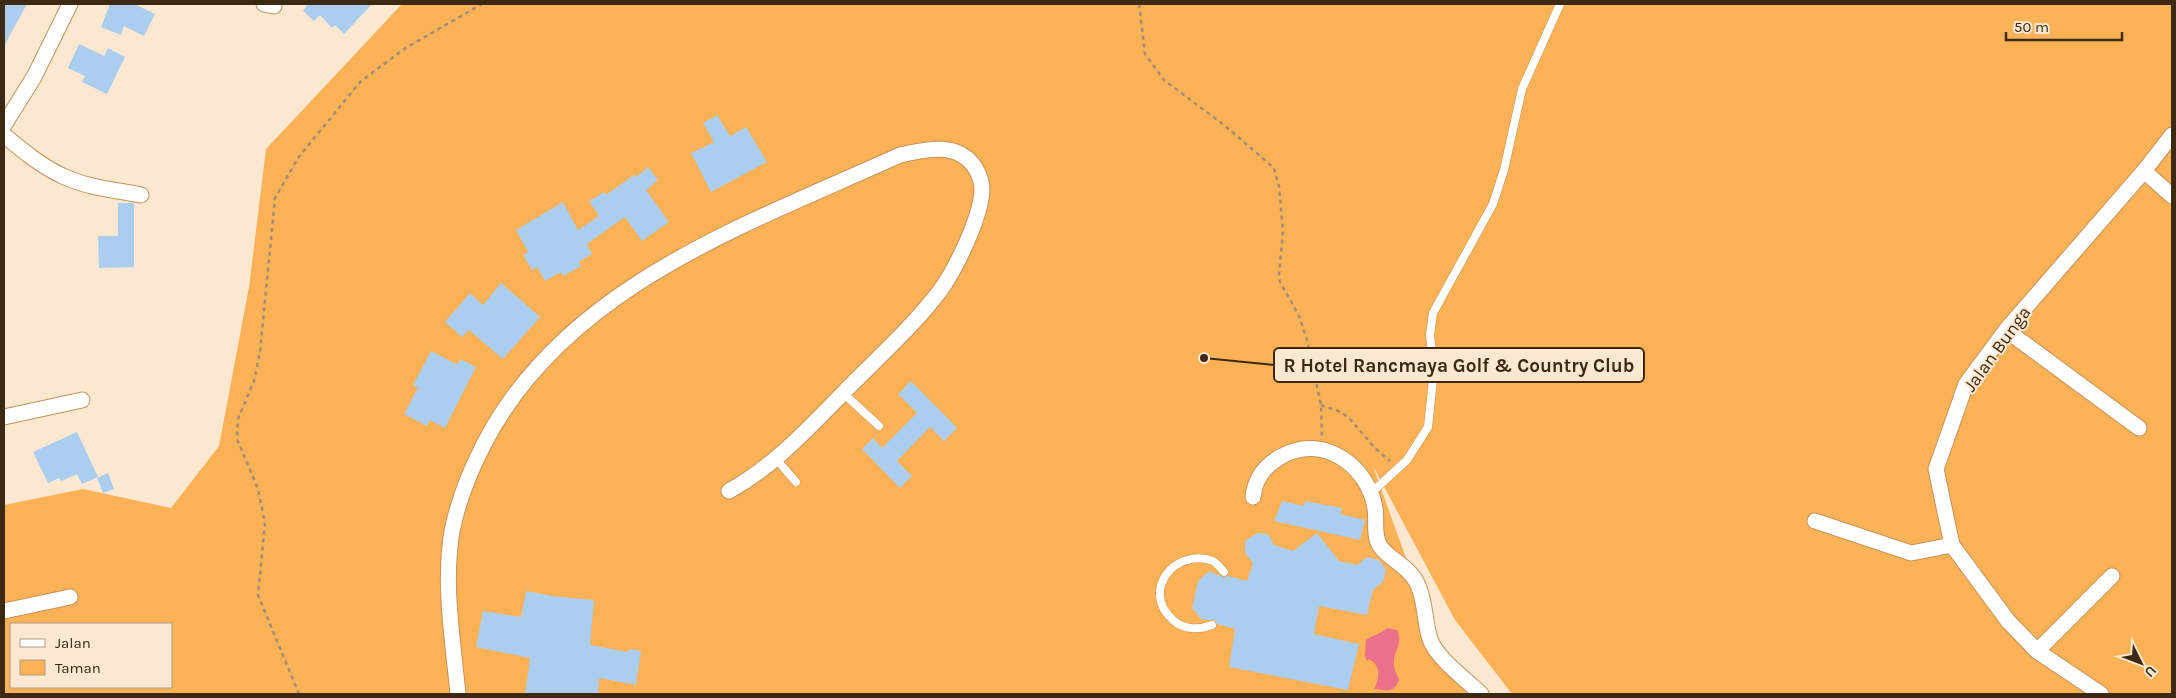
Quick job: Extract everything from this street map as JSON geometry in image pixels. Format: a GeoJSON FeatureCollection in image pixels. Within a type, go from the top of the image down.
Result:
{"type":"FeatureCollection","features":[{"type":"Feature","properties":{"kind":"street"},"geometry":{"type":"LineString","coordinates":[[4,125],[34,78],[70,4]]}},
{"type":"Feature","properties":{"kind":"street"},"geometry":{"type":"LineString","coordinates":[[4,135],[33,159],[65,178],[95,187],[141,195]]}},
{"type":"Feature","properties":{"kind":"street","name":"Jalan Bunga"},"geometry":{"type":"LineString","coordinates":[[2101,694],[2037,651],[2008,621],[1952,544],[1936,469],[1966,384],[2006,330],[2144,171],[2172,135]]}},
{"type":"Feature","properties":{"kind":"street"},"geometry":{"type":"LineString","coordinates":[[458,694],[449,599],[452,531],[469,474],[492,428],[510,400],[543,359],[584,322],[618,296],[696,249],[900,155],[936,149],[951,150],[963,156],[974,165],[981,177],[982,190],[979,207],[962,251],[943,286],[931,302],[844,393],[776,459],[754,477],[729,491]]}},
{"type":"Feature","properties":{"kind":"street"},"geometry":{"type":"LineString","coordinates":[[2144,171],[2172,196]]}},
{"type":"Feature","properties":{"kind":"street"},"geometry":{"type":"LineString","coordinates":[[2006,330],[2139,428]]}},
{"type":"Feature","properties":{"kind":"street"},"geometry":{"type":"LineString","coordinates":[[4,417],[82,400]]}},
{"type":"Feature","properties":{"kind":"street"},"geometry":{"type":"LineString","coordinates":[[1253,498],[1254,488],[1266,466],[1284,455],[1302,449],[1322,448],[1343,456],[1354,468],[1371,493],[1380,546],[1410,573],[1417,584],[1423,599],[1430,641],[1450,664],[1481,694]]}},
{"type":"Feature","properties":{"kind":"street"},"geometry":{"type":"LineString","coordinates":[[1815,521],[1911,553],[1952,544]]}},
{"type":"Feature","properties":{"kind":"street"},"geometry":{"type":"LineString","coordinates":[[2037,651],[2112,576]]}},
{"type":"Feature","properties":{"kind":"street"},"geometry":{"type":"LineString","coordinates":[[4,611],[70,597]]}},
{"type":"Feature","properties":{"kind":"lane"},"geometry":{"type":"LineString","coordinates":[[1371,493],[1407,460],[1428,427],[1434,370],[1430,335],[1434,314],[1493,204],[1504,170],[1522,89],[1560,4]]}},
{"type":"Feature","properties":{"kind":"lane"},"geometry":{"type":"LineString","coordinates":[[844,393],[879,426]]}},
{"type":"Feature","properties":{"kind":"lane"},"geometry":{"type":"LineString","coordinates":[[776,459],[796,482]]}},
{"type":"Feature","properties":{"kind":"lane"},"geometry":{"type":"LineString","coordinates":[[1212,625],[1199,630],[1178,624],[1164,613],[1160,601],[1160,588],[1165,577],[1173,567],[1190,558],[1214,562],[1224,572]]}},
{"type":"Feature","properties":{"kind":"path"},"geometry":{"type":"LineString","coordinates":[[300,694],[258,595],[265,523],[258,488],[237,438],[238,419],[254,380],[260,352],[275,198],[298,158],[360,82],[404,49],[482,4]]}},
{"type":"Feature","properties":{"kind":"path"},"geometry":{"type":"LineString","coordinates":[[1140,4],[1145,54],[1164,80],[1224,124],[1274,168],[1279,186],[1283,232],[1280,282],[1299,316],[1307,340],[1321,405],[1323,422],[1322,448]]}},
{"type":"Feature","properties":{"kind":"path"},"geometry":{"type":"LineString","coordinates":[[1321,405],[1349,418],[1375,448],[1398,468]]}},
{"type":"Feature","properties":{"kind":"green space"},"geometry":{"type":"Polygon","coordinates":[[[402,4],[2172,4],[2172,694],[1512,694],[1455,620],[1373,466],[1446,670],[1468,694],[4,694],[4,505],[83,489],[171,508],[219,446],[249,287],[266,149],[402,4]]]}},
{"type":"Feature","properties":{"kind":"shaded area"},"geometry":{"type":"Polygon","coordinates":[[[1387,628],[1397,630],[1399,635],[1394,664],[1399,680],[1395,687],[1390,690],[1374,689],[1378,672],[1376,665],[1369,659],[1367,661],[1365,656],[1366,640],[1387,628]]]}},
{"type":"Feature","properties":{"kind":"building"},"geometry":{"type":"Polygon","coordinates":[[[4,4],[27,4],[4,46],[4,4]]]}},
{"type":"Feature","properties":{"kind":"building"},"geometry":{"type":"Polygon","coordinates":[[[110,4],[134,4],[155,14],[144,36],[124,26],[121,35],[101,27],[110,4]]]}},
{"type":"Feature","properties":{"kind":"building"},"geometry":{"type":"Polygon","coordinates":[[[308,4],[372,4],[344,34],[335,25],[332,28],[320,15],[314,21],[303,11],[308,4]]]}},
{"type":"Feature","properties":{"kind":"building"},"geometry":{"type":"Polygon","coordinates":[[[79,44],[104,56],[108,48],[125,57],[107,94],[82,82],[85,76],[68,68],[79,44]]]}},
{"type":"Feature","properties":{"kind":"building"},"geometry":{"type":"Polygon","coordinates":[[[717,115],[730,136],[746,127],[767,162],[711,192],[691,153],[714,142],[703,123],[717,115]]]}},
{"type":"Feature","properties":{"kind":"building"},"geometry":{"type":"Polygon","coordinates":[[[648,167],[658,180],[646,190],[669,222],[642,241],[625,217],[587,244],[592,254],[579,262],[581,266],[563,276],[561,272],[545,281],[537,267],[532,270],[523,255],[528,252],[516,230],[563,202],[578,230],[599,216],[589,201],[604,192],[606,195],[634,175],[636,177],[648,167]]]}},
{"type":"Feature","properties":{"kind":"building"},"geometry":{"type":"Polygon","coordinates":[[[118,203],[134,203],[134,267],[99,268],[98,236],[118,236],[118,203]]]}},
{"type":"Feature","properties":{"kind":"building"},"geometry":{"type":"Polygon","coordinates":[[[501,283],[540,317],[503,359],[469,330],[462,337],[445,322],[470,293],[483,305],[501,283]]]}},
{"type":"Feature","properties":{"kind":"building"},"geometry":{"type":"Polygon","coordinates":[[[431,351],[458,365],[460,359],[476,367],[445,428],[430,420],[427,426],[404,414],[418,388],[413,385],[431,351]]]}},
{"type":"Feature","properties":{"kind":"building"},"geometry":{"type":"Polygon","coordinates":[[[911,381],[957,428],[944,441],[930,427],[897,461],[912,476],[900,488],[862,449],[873,438],[882,448],[917,413],[898,394],[911,381]]]}},
{"type":"Feature","properties":{"kind":"building"},"geometry":{"type":"Polygon","coordinates":[[[77,432],[98,477],[82,484],[77,474],[61,481],[59,478],[48,483],[33,452],[77,432]]]}},
{"type":"Feature","properties":{"kind":"building"},"geometry":{"type":"Polygon","coordinates":[[[108,473],[114,489],[103,493],[97,478],[108,473]]]}},
{"type":"Feature","properties":{"kind":"building"},"geometry":{"type":"Polygon","coordinates":[[[1282,501],[1304,506],[1305,501],[1342,508],[1340,514],[1365,520],[1360,540],[1274,521],[1282,501]]]}},
{"type":"Feature","properties":{"kind":"building"},"geometry":{"type":"Polygon","coordinates":[[[1257,533],[1268,534],[1274,545],[1293,551],[1317,533],[1339,561],[1357,565],[1367,557],[1379,560],[1386,570],[1383,582],[1373,590],[1367,615],[1319,606],[1314,634],[1359,644],[1348,690],[1229,667],[1235,629],[1217,624],[1214,620],[1202,620],[1192,608],[1198,581],[1209,571],[1223,577],[1228,576],[1247,581],[1253,563],[1245,553],[1245,541],[1257,533]]]}},
{"type":"Feature","properties":{"kind":"building"},"geometry":{"type":"Polygon","coordinates":[[[526,591],[552,596],[594,600],[590,645],[628,652],[629,649],[641,651],[636,685],[599,678],[598,694],[525,694],[530,658],[476,647],[483,611],[521,617],[526,591]]]}},
{"type":"Feature","properties":{"kind":"place","name":"R Hotel Rancmaya Golf & Country Club"},"geometry":{"type":"Point","coordinates":[1204,358]}}]}
